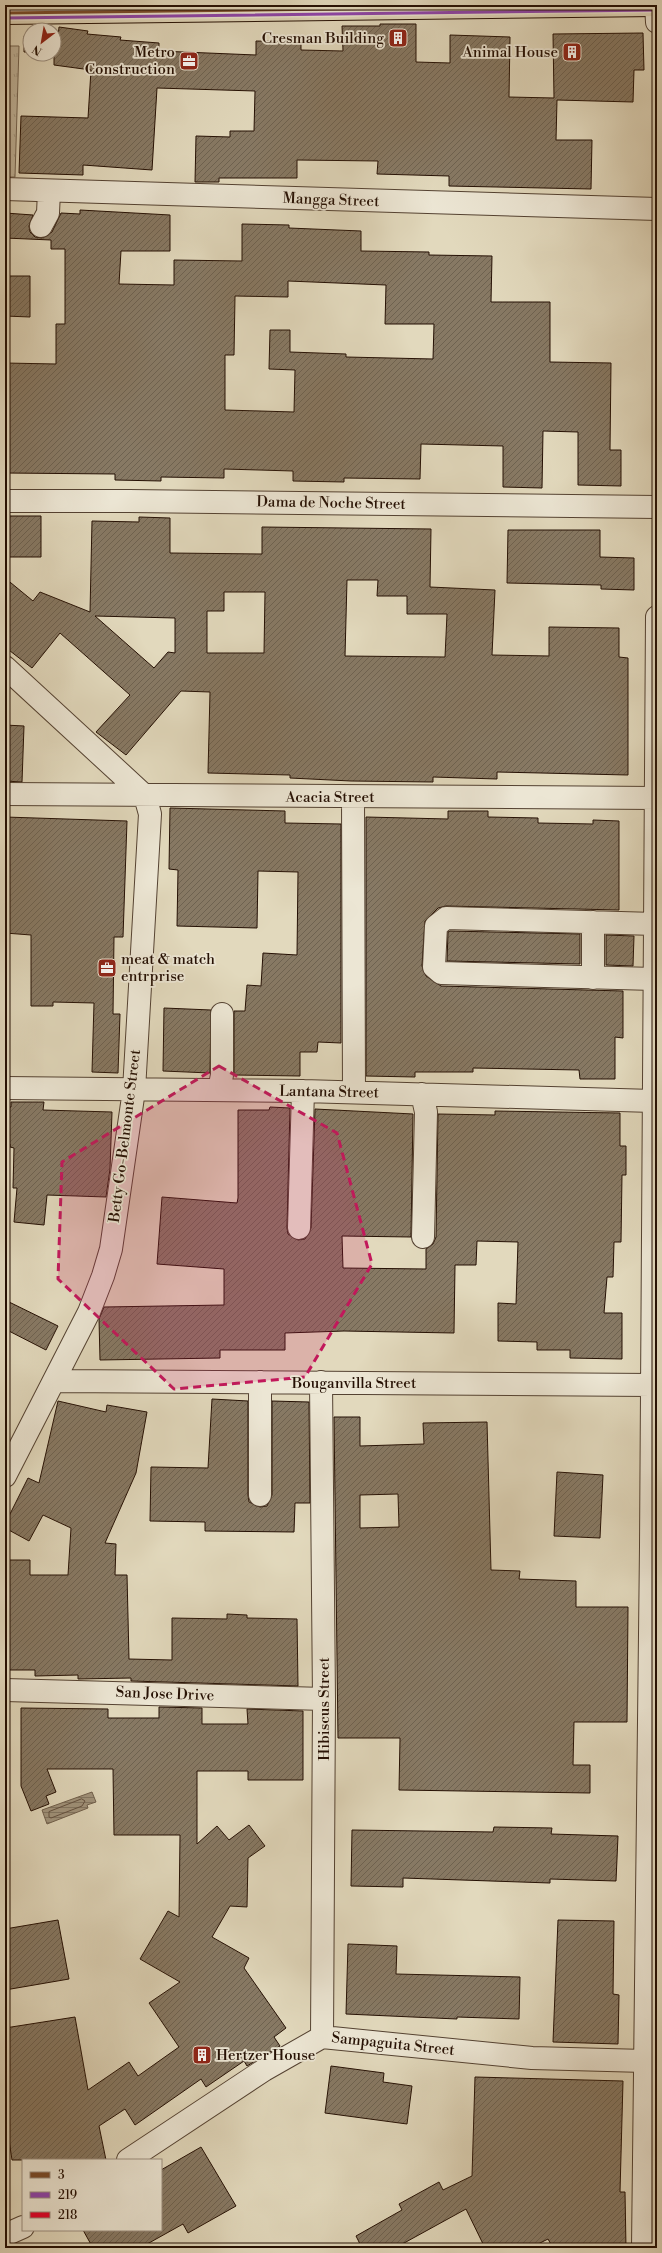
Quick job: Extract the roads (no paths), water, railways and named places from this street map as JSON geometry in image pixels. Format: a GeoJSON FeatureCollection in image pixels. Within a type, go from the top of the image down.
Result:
{"type":"FeatureCollection","features":[{"type":"Feature","properties":{"kind":"main road"},"geometry":{"type":"LineString","coordinates":[[5,13],[657,5]]}},
{"type":"Feature","properties":{"kind":"street"},"geometry":{"type":"LineString","coordinates":[[657,5],[657,22]]}},
{"type":"Feature","properties":{"kind":"street","name":"Mangga Street"},"geometry":{"type":"LineString","coordinates":[[5,189],[41,205],[657,209]]}},
{"type":"Feature","properties":{"kind":"street","name":"Dama de Noche Street"},"geometry":{"type":"LineString","coordinates":[[5,501],[122,500],[657,507]]}},
{"type":"Feature","properties":{"kind":"street"},"geometry":{"type":"LineString","coordinates":[[643,2248],[651,2096],[644,2061],[653,1771],[652,1385],[656,1200],[653,1100],[657,617]]}},
{"type":"Feature","properties":{"kind":"street"},"geometry":{"type":"LineString","coordinates":[[5,667],[145,796]]}},
{"type":"Feature","properties":{"kind":"street","name":"Acacia Street"},"geometry":{"type":"LineString","coordinates":[[5,794],[656,798]]}},
{"type":"Feature","properties":{"kind":"street","name":"Betty Go-Belmonte Street"},"geometry":{"type":"LineString","coordinates":[[5,1476],[55,1381],[88,1312],[103,1276],[110,1249],[134,1090],[150,832],[150,814],[145,796]]}},
{"type":"Feature","properties":{"kind":"street"},"geometry":{"type":"LineString","coordinates":[[353,797],[354,1092]]}},
{"type":"Feature","properties":{"kind":"street"},"geometry":{"type":"LineString","coordinates":[[654,979],[441,973],[434,967],[436,926],[446,918],[655,924]]}},
{"type":"Feature","properties":{"kind":"street"},"geometry":{"type":"LineString","coordinates":[[593,922],[593,978]]}},
{"type":"Feature","properties":{"kind":"street"},"geometry":{"type":"LineString","coordinates":[[219,1090],[222,1075],[222,1014]]}},
{"type":"Feature","properties":{"kind":"street","name":"Lantana Street"},"geometry":{"type":"LineString","coordinates":[[5,1088],[303,1091],[653,1100]]}},
{"type":"Feature","properties":{"kind":"street"},"geometry":{"type":"LineString","coordinates":[[299,1228],[303,1091]]}},
{"type":"Feature","properties":{"kind":"street"},"geometry":{"type":"LineString","coordinates":[[422,1094],[426,1112],[422,1237]]}},
{"type":"Feature","properties":{"kind":"street","name":"Bouganvilla Street"},"geometry":{"type":"LineString","coordinates":[[55,1381],[652,1385]]}},
{"type":"Feature","properties":{"kind":"street"},"geometry":{"type":"LineString","coordinates":[[260,1382],[260,1495]]}},
{"type":"Feature","properties":{"kind":"street","name":"Hibiscus Street"},"geometry":{"type":"LineString","coordinates":[[321,1382],[324,1699],[322,2037]]}},
{"type":"Feature","properties":{"kind":"street","name":"San Jose Drive"},"geometry":{"type":"LineString","coordinates":[[5,1690],[324,1699]]}},
{"type":"Feature","properties":{"kind":"street","name":"Sampaguita Street"},"geometry":{"type":"LineString","coordinates":[[130,2159],[264,2070],[322,2037],[532,2058],[644,2061]]}},
{"type":"Feature","properties":{"kind":"street"},"geometry":{"type":"LineString","coordinates":[[5,2235],[22,2227]]}},
{"type":"Feature","properties":{"kind":"water"},"geometry":{"type":"Polygon","coordinates":[[[92,1792],[96,1802],[87,1805],[88,1808],[47,1824],[42,1810],[92,1792]]]}},
{"type":"Feature","properties":{"kind":"place","name":"Cresman Building"},"geometry":{"type":"Point","coordinates":[398,38]}},
{"type":"Feature","properties":{"kind":"place","name":"Animal House"},"geometry":{"type":"Point","coordinates":[572,52]}},
{"type":"Feature","properties":{"kind":"place","name":"Metro Construction"},"geometry":{"type":"Point","coordinates":[189,61]}},
{"type":"Feature","properties":{"kind":"place","name":"meat & match entrprise"},"geometry":{"type":"Point","coordinates":[107,968]}},
{"type":"Feature","properties":{"kind":"place","name":"Hertzer House"},"geometry":{"type":"Point","coordinates":[202,2055]}}]}
